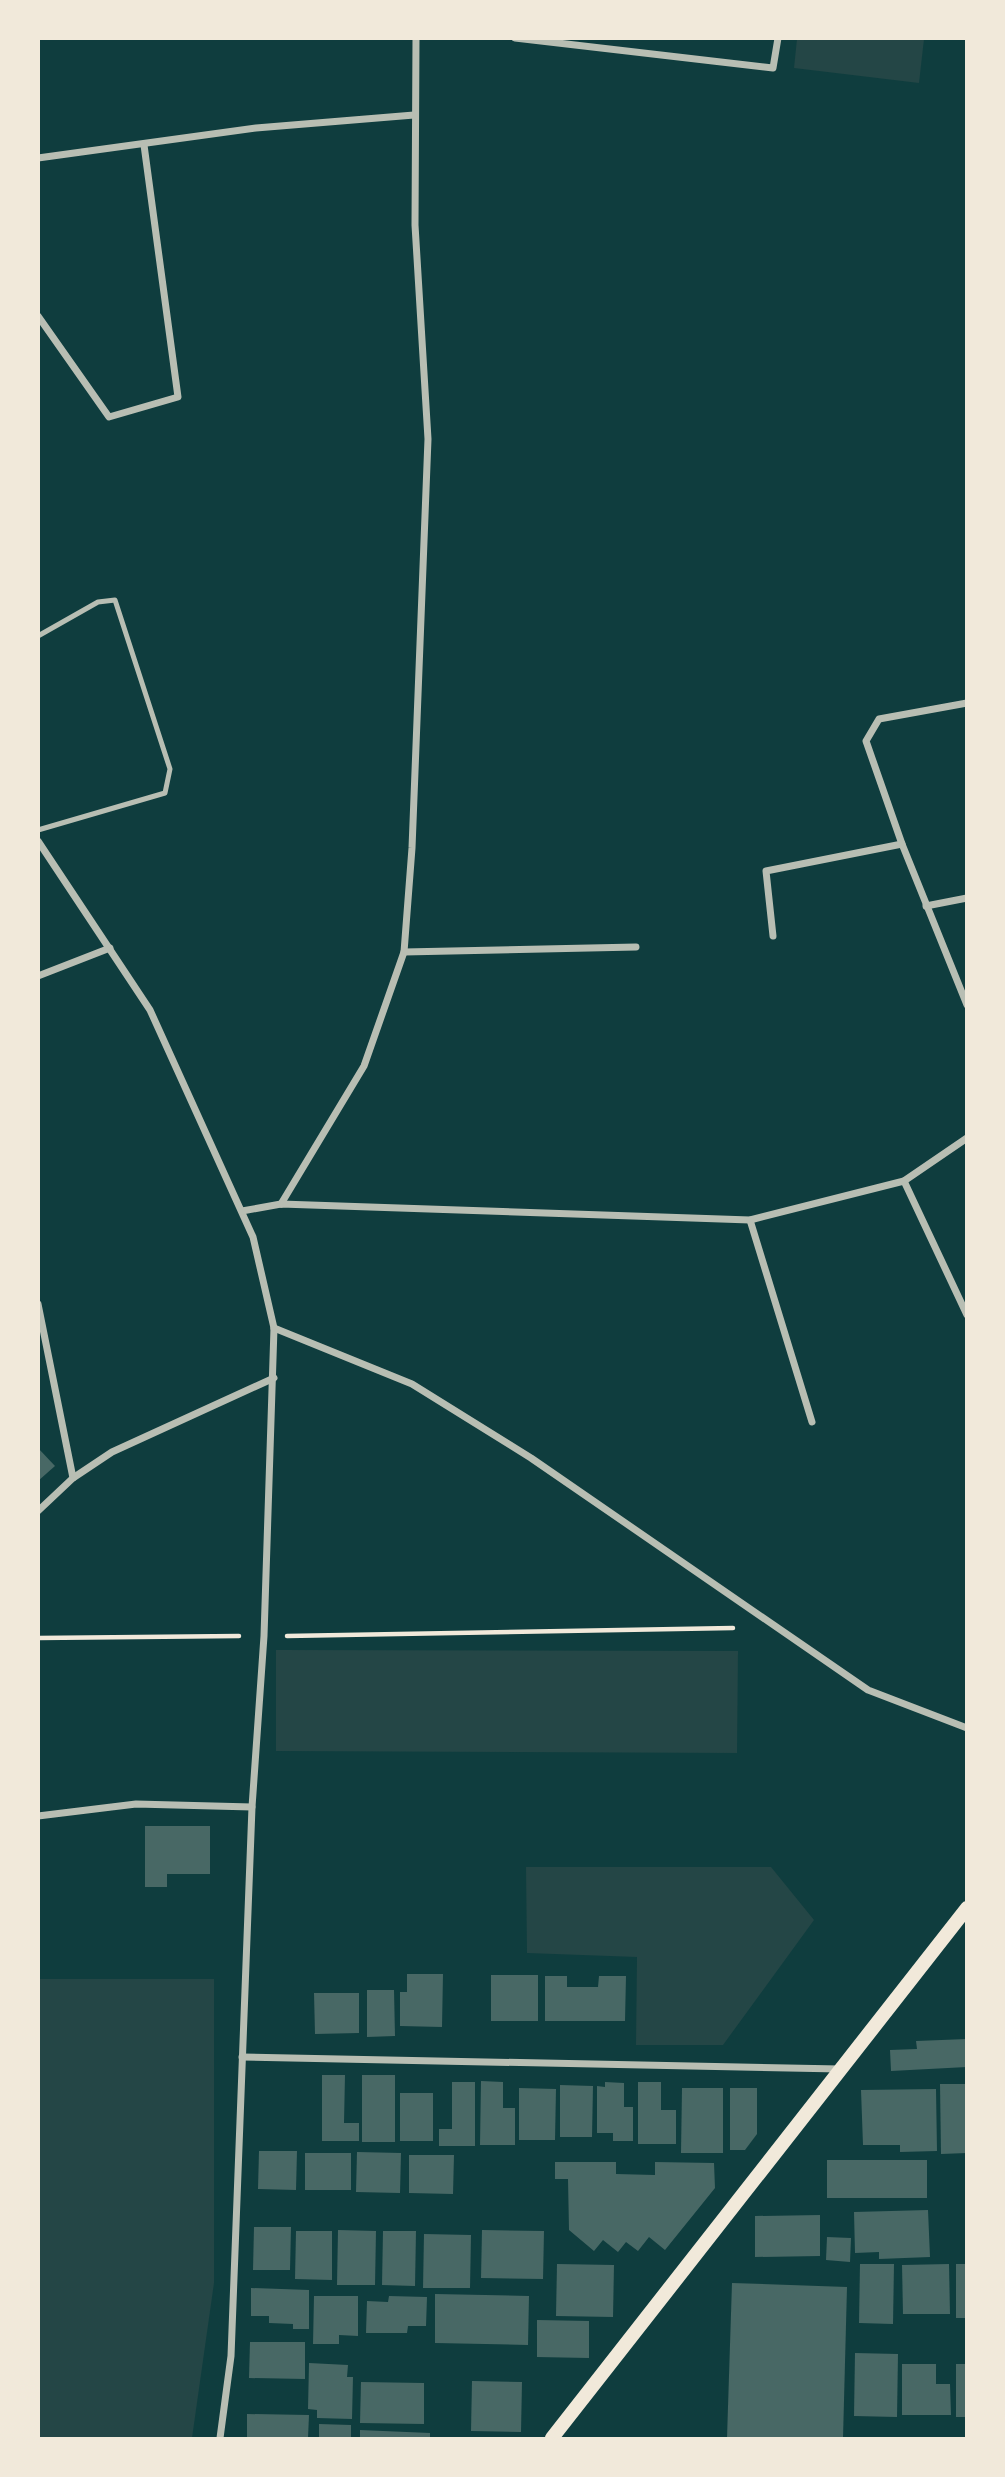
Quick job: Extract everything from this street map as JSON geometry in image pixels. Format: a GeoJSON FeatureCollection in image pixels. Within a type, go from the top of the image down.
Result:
{"type":"FeatureCollection","features":[{"type":"Feature","properties":{"kind":"main road"},"geometry":{"type":"LineString","coordinates":[[552,2438],[967,1908]]}},
{"type":"Feature","properties":{"kind":"street"},"geometry":{"type":"LineString","coordinates":[[281,1204],[364,1066],[404,952],[412,848],[428,439],[415,225],[416,38]]}},
{"type":"Feature","properties":{"kind":"street"},"geometry":{"type":"LineString","coordinates":[[515,38],[773,68],[778,38]]}},
{"type":"Feature","properties":{"kind":"street"},"geometry":{"type":"LineString","coordinates":[[38,158],[256,128],[414,116]]}},
{"type":"Feature","properties":{"kind":"street"},"geometry":{"type":"LineString","coordinates":[[38,316],[109,417],[178,397],[144,145]]}},
{"type":"Feature","properties":{"kind":"street"},"geometry":{"type":"LineString","coordinates":[[967,703],[879,719],[866,741],[902,844],[967,1005]]}},
{"type":"Feature","properties":{"kind":"street"},"geometry":{"type":"LineString","coordinates":[[38,841],[150,1010],[253,1237],[274,1328],[264,1636],[252,1807],[231,2356],[220,2438]]}},
{"type":"Feature","properties":{"kind":"street"},"geometry":{"type":"LineString","coordinates":[[773,936],[766,871],[902,844]]}},
{"type":"Feature","properties":{"kind":"street"},"geometry":{"type":"LineString","coordinates":[[926,906],[967,898]]}},
{"type":"Feature","properties":{"kind":"street"},"geometry":{"type":"LineString","coordinates":[[404,952],[636,947]]}},
{"type":"Feature","properties":{"kind":"street"},"geometry":{"type":"LineString","coordinates":[[38,976],[110,948]]}},
{"type":"Feature","properties":{"kind":"street"},"geometry":{"type":"LineString","coordinates":[[242,1211],[281,1204],[750,1220],[904,1181],[967,1138]]}},
{"type":"Feature","properties":{"kind":"street"},"geometry":{"type":"LineString","coordinates":[[904,1181],[967,1315]]}},
{"type":"Feature","properties":{"kind":"street"},"geometry":{"type":"LineString","coordinates":[[750,1220],[812,1422]]}},
{"type":"Feature","properties":{"kind":"street"},"geometry":{"type":"LineString","coordinates":[[38,1304],[73,1478]]}},
{"type":"Feature","properties":{"kind":"street"},"geometry":{"type":"LineString","coordinates":[[274,1328],[412,1384],[531,1458],[868,1690],[967,1728]]}},
{"type":"Feature","properties":{"kind":"street"},"geometry":{"type":"LineString","coordinates":[[38,1511],[73,1478],[112,1451],[274,1378]]}},
{"type":"Feature","properties":{"kind":"street"},"geometry":{"type":"LineString","coordinates":[[38,1816],[136,1804],[252,1807]]}},
{"type":"Feature","properties":{"kind":"street"},"geometry":{"type":"LineString","coordinates":[[242,2057],[841,2069]]}},
{"type":"Feature","properties":{"kind":"lane"},"geometry":{"type":"LineString","coordinates":[[38,636],[99,602],[115,600],[170,769],[165,793],[38,830]]}},
{"type":"Feature","properties":{"kind":"path"},"geometry":{"type":"LineString","coordinates":[[38,1638],[737,1628]]}},
{"type":"Feature","properties":{"kind":"shaded area"},"geometry":{"type":"Polygon","coordinates":[[[797,39],[924,39],[919,83],[794,68],[797,39]]]}},
{"type":"Feature","properties":{"kind":"shaded area"},"geometry":{"type":"Polygon","coordinates":[[[276,1650],[738,1651],[737,1753],[276,1751],[276,1650]]]}},
{"type":"Feature","properties":{"kind":"shaded area"},"geometry":{"type":"Polygon","coordinates":[[[526,1867],[771,1867],[814,1920],[723,2045],[636,2045],[637,1957],[527,1953],[526,1867]]]}},
{"type":"Feature","properties":{"kind":"shaded area"},"geometry":{"type":"Polygon","coordinates":[[[39,1979],[214,1979],[214,2283],[192,2438],[39,2438],[39,1979]]]}},
{"type":"Feature","properties":{"kind":"building"},"geometry":{"type":"Polygon","coordinates":[[[38,1448],[55,1466],[38,1481],[38,1448]]]}},
{"type":"Feature","properties":{"kind":"building"},"geometry":{"type":"Polygon","coordinates":[[[145,1826],[210,1826],[210,1874],[167,1874],[167,1887],[145,1887],[145,1826]]]}},
{"type":"Feature","properties":{"kind":"building"},"geometry":{"type":"Polygon","coordinates":[[[407,1974],[443,1974],[442,2027],[400,2026],[400,1992],[407,1992],[407,1974]]]}},
{"type":"Feature","properties":{"kind":"building"},"geometry":{"type":"Polygon","coordinates":[[[491,1975],[538,1975],[538,2021],[491,2021],[491,1975]]]}},
{"type":"Feature","properties":{"kind":"building"},"geometry":{"type":"Polygon","coordinates":[[[545,1976],[567,1976],[567,1987],[598,1987],[599,1976],[626,1976],[625,2021],[545,2021],[545,1976]]]}},
{"type":"Feature","properties":{"kind":"building"},"geometry":{"type":"Polygon","coordinates":[[[367,1990],[394,1990],[395,2036],[367,2037],[367,1990]]]}},
{"type":"Feature","properties":{"kind":"building"},"geometry":{"type":"Polygon","coordinates":[[[314,1993],[359,1993],[359,2033],[315,2034],[314,1993]]]}},
{"type":"Feature","properties":{"kind":"building"},"geometry":{"type":"Polygon","coordinates":[[[967,2039],[967,2067],[891,2071],[890,2050],[917,2049],[916,2041],[967,2039]]]}},
{"type":"Feature","properties":{"kind":"building"},"geometry":{"type":"Polygon","coordinates":[[[322,2075],[345,2075],[344,2123],[359,2123],[359,2141],[322,2141],[322,2075]]]}},
{"type":"Feature","properties":{"kind":"building"},"geometry":{"type":"Polygon","coordinates":[[[362,2075],[395,2075],[395,2142],[362,2142],[362,2075]]]}},
{"type":"Feature","properties":{"kind":"building"},"geometry":{"type":"Polygon","coordinates":[[[481,2081],[503,2082],[503,2108],[515,2108],[515,2145],[480,2145],[481,2081]]]}},
{"type":"Feature","properties":{"kind":"building"},"geometry":{"type":"Polygon","coordinates":[[[452,2082],[475,2082],[475,2146],[439,2146],[439,2129],[452,2129],[452,2082]]]}},
{"type":"Feature","properties":{"kind":"building"},"geometry":{"type":"Polygon","coordinates":[[[605,2082],[624,2083],[624,2107],[633,2107],[633,2141],[613,2141],[613,2133],[597,2133],[597,2086],[605,2087],[605,2082]]]}},
{"type":"Feature","properties":{"kind":"building"},"geometry":{"type":"Polygon","coordinates":[[[638,2082],[661,2082],[661,2110],[676,2110],[676,2144],[638,2144],[638,2082]]]}},
{"type":"Feature","properties":{"kind":"building"},"geometry":{"type":"Polygon","coordinates":[[[940,2084],[966,2084],[967,2153],[941,2154],[940,2084]]]}},
{"type":"Feature","properties":{"kind":"building"},"geometry":{"type":"Polygon","coordinates":[[[560,2085],[593,2086],[592,2137],[560,2137],[560,2085]]]}},
{"type":"Feature","properties":{"kind":"building"},"geometry":{"type":"Polygon","coordinates":[[[519,2088],[556,2089],[555,2140],[519,2140],[519,2088]]]}},
{"type":"Feature","properties":{"kind":"building"},"geometry":{"type":"Polygon","coordinates":[[[682,2088],[723,2088],[723,2153],[681,2153],[682,2088]]]}},
{"type":"Feature","properties":{"kind":"building"},"geometry":{"type":"Polygon","coordinates":[[[730,2088],[757,2088],[757,2134],[745,2150],[730,2150],[730,2088]]]}},
{"type":"Feature","properties":{"kind":"building"},"geometry":{"type":"Polygon","coordinates":[[[936,2089],[937,2151],[900,2152],[900,2145],[863,2145],[861,2090],[936,2089]]]}},
{"type":"Feature","properties":{"kind":"building"},"geometry":{"type":"Polygon","coordinates":[[[400,2093],[433,2093],[433,2141],[400,2141],[400,2093]]]}},
{"type":"Feature","properties":{"kind":"building"},"geometry":{"type":"Polygon","coordinates":[[[259,2151],[297,2151],[296,2190],[258,2189],[259,2151]]]}},
{"type":"Feature","properties":{"kind":"building"},"geometry":{"type":"Polygon","coordinates":[[[357,2152],[401,2153],[400,2193],[356,2192],[357,2152]]]}},
{"type":"Feature","properties":{"kind":"building"},"geometry":{"type":"Polygon","coordinates":[[[305,2153],[351,2153],[351,2190],[305,2190],[305,2153]]]}},
{"type":"Feature","properties":{"kind":"building"},"geometry":{"type":"Polygon","coordinates":[[[409,2155],[454,2155],[453,2194],[409,2193],[409,2155]]]}},
{"type":"Feature","properties":{"kind":"building"},"geometry":{"type":"Polygon","coordinates":[[[827,2160],[927,2160],[927,2198],[827,2198],[827,2160]]]}},
{"type":"Feature","properties":{"kind":"building"},"geometry":{"type":"Polygon","coordinates":[[[555,2162],[616,2162],[616,2174],[655,2175],[655,2162],[714,2163],[715,2188],[665,2250],[649,2237],[638,2251],[626,2242],[618,2252],[603,2240],[594,2251],[569,2230],[568,2179],[555,2179],[555,2162]]]}},
{"type":"Feature","properties":{"kind":"building"},"geometry":{"type":"Polygon","coordinates":[[[928,2210],[930,2257],[879,2259],[879,2252],[855,2253],[854,2212],[928,2210]]]}},
{"type":"Feature","properties":{"kind":"building"},"geometry":{"type":"Polygon","coordinates":[[[820,2215],[820,2256],[755,2257],[755,2216],[820,2215]]]}},
{"type":"Feature","properties":{"kind":"building"},"geometry":{"type":"Polygon","coordinates":[[[254,2227],[291,2227],[290,2270],[253,2270],[254,2227]]]}},
{"type":"Feature","properties":{"kind":"building"},"geometry":{"type":"Polygon","coordinates":[[[338,2230],[376,2231],[375,2285],[337,2285],[338,2230]]]}},
{"type":"Feature","properties":{"kind":"building"},"geometry":{"type":"Polygon","coordinates":[[[482,2230],[544,2231],[543,2279],[481,2278],[482,2230]]]}},
{"type":"Feature","properties":{"kind":"building"},"geometry":{"type":"Polygon","coordinates":[[[296,2231],[332,2231],[332,2280],[295,2279],[296,2231]]]}},
{"type":"Feature","properties":{"kind":"building"},"geometry":{"type":"Polygon","coordinates":[[[383,2231],[416,2231],[415,2286],[382,2285],[383,2231]]]}},
{"type":"Feature","properties":{"kind":"building"},"geometry":{"type":"Polygon","coordinates":[[[424,2234],[471,2235],[470,2288],[423,2288],[424,2234]]]}},
{"type":"Feature","properties":{"kind":"building"},"geometry":{"type":"Polygon","coordinates":[[[827,2237],[851,2238],[850,2262],[826,2260],[827,2237]]]}},
{"type":"Feature","properties":{"kind":"building"},"geometry":{"type":"Polygon","coordinates":[[[557,2264],[614,2265],[613,2317],[556,2316],[557,2264]]]}},
{"type":"Feature","properties":{"kind":"building"},"geometry":{"type":"Polygon","coordinates":[[[860,2264],[894,2264],[893,2324],[859,2323],[860,2264]]]}},
{"type":"Feature","properties":{"kind":"building"},"geometry":{"type":"Polygon","coordinates":[[[949,2264],[950,2314],[903,2314],[902,2265],[949,2264]]]}},
{"type":"Feature","properties":{"kind":"building"},"geometry":{"type":"Polygon","coordinates":[[[956,2264],[967,2264],[967,2318],[956,2318],[956,2264]]]}},
{"type":"Feature","properties":{"kind":"building"},"geometry":{"type":"Polygon","coordinates":[[[732,2283],[847,2287],[843,2438],[727,2438],[732,2283]]]}},
{"type":"Feature","properties":{"kind":"building"},"geometry":{"type":"Polygon","coordinates":[[[251,2288],[309,2290],[309,2329],[293,2329],[293,2324],[269,2323],[269,2316],[251,2316],[251,2288]]]}},
{"type":"Feature","properties":{"kind":"building"},"geometry":{"type":"Polygon","coordinates":[[[435,2294],[529,2296],[528,2345],[435,2343],[435,2294]]]}},
{"type":"Feature","properties":{"kind":"building"},"geometry":{"type":"Polygon","coordinates":[[[314,2296],[358,2296],[358,2336],[339,2335],[339,2344],[313,2344],[314,2296]]]}},
{"type":"Feature","properties":{"kind":"building"},"geometry":{"type":"Polygon","coordinates":[[[389,2296],[427,2297],[426,2326],[408,2326],[407,2333],[366,2333],[367,2301],[388,2302],[389,2296]]]}},
{"type":"Feature","properties":{"kind":"building"},"geometry":{"type":"Polygon","coordinates":[[[537,2320],[589,2321],[589,2358],[537,2357],[537,2320]]]}},
{"type":"Feature","properties":{"kind":"building"},"geometry":{"type":"Polygon","coordinates":[[[250,2342],[305,2342],[305,2379],[249,2378],[250,2342]]]}},
{"type":"Feature","properties":{"kind":"building"},"geometry":{"type":"Polygon","coordinates":[[[855,2353],[898,2354],[897,2417],[854,2416],[855,2353]]]}},
{"type":"Feature","properties":{"kind":"building"},"geometry":{"type":"Polygon","coordinates":[[[309,2363],[348,2365],[347,2377],[353,2377],[352,2419],[317,2418],[317,2410],[308,2409],[309,2363]]]}},
{"type":"Feature","properties":{"kind":"building"},"geometry":{"type":"Polygon","coordinates":[[[902,2364],[936,2364],[936,2384],[950,2384],[951,2415],[902,2415],[902,2364]]]}},
{"type":"Feature","properties":{"kind":"building"},"geometry":{"type":"Polygon","coordinates":[[[956,2364],[967,2364],[967,2417],[956,2417],[956,2364]]]}},
{"type":"Feature","properties":{"kind":"building"},"geometry":{"type":"Polygon","coordinates":[[[472,2381],[522,2382],[521,2432],[471,2431],[472,2381]]]}},
{"type":"Feature","properties":{"kind":"building"},"geometry":{"type":"Polygon","coordinates":[[[361,2382],[424,2383],[424,2424],[360,2423],[361,2382]]]}},
{"type":"Feature","properties":{"kind":"building"},"geometry":{"type":"Polygon","coordinates":[[[247,2414],[309,2415],[308,2438],[247,2438],[247,2414]]]}},
{"type":"Feature","properties":{"kind":"building"},"geometry":{"type":"Polygon","coordinates":[[[319,2424],[351,2425],[351,2438],[319,2438],[319,2424]]]}},
{"type":"Feature","properties":{"kind":"building"},"geometry":{"type":"Polygon","coordinates":[[[360,2430],[430,2433],[430,2438],[360,2438],[360,2430]]]}}]}
